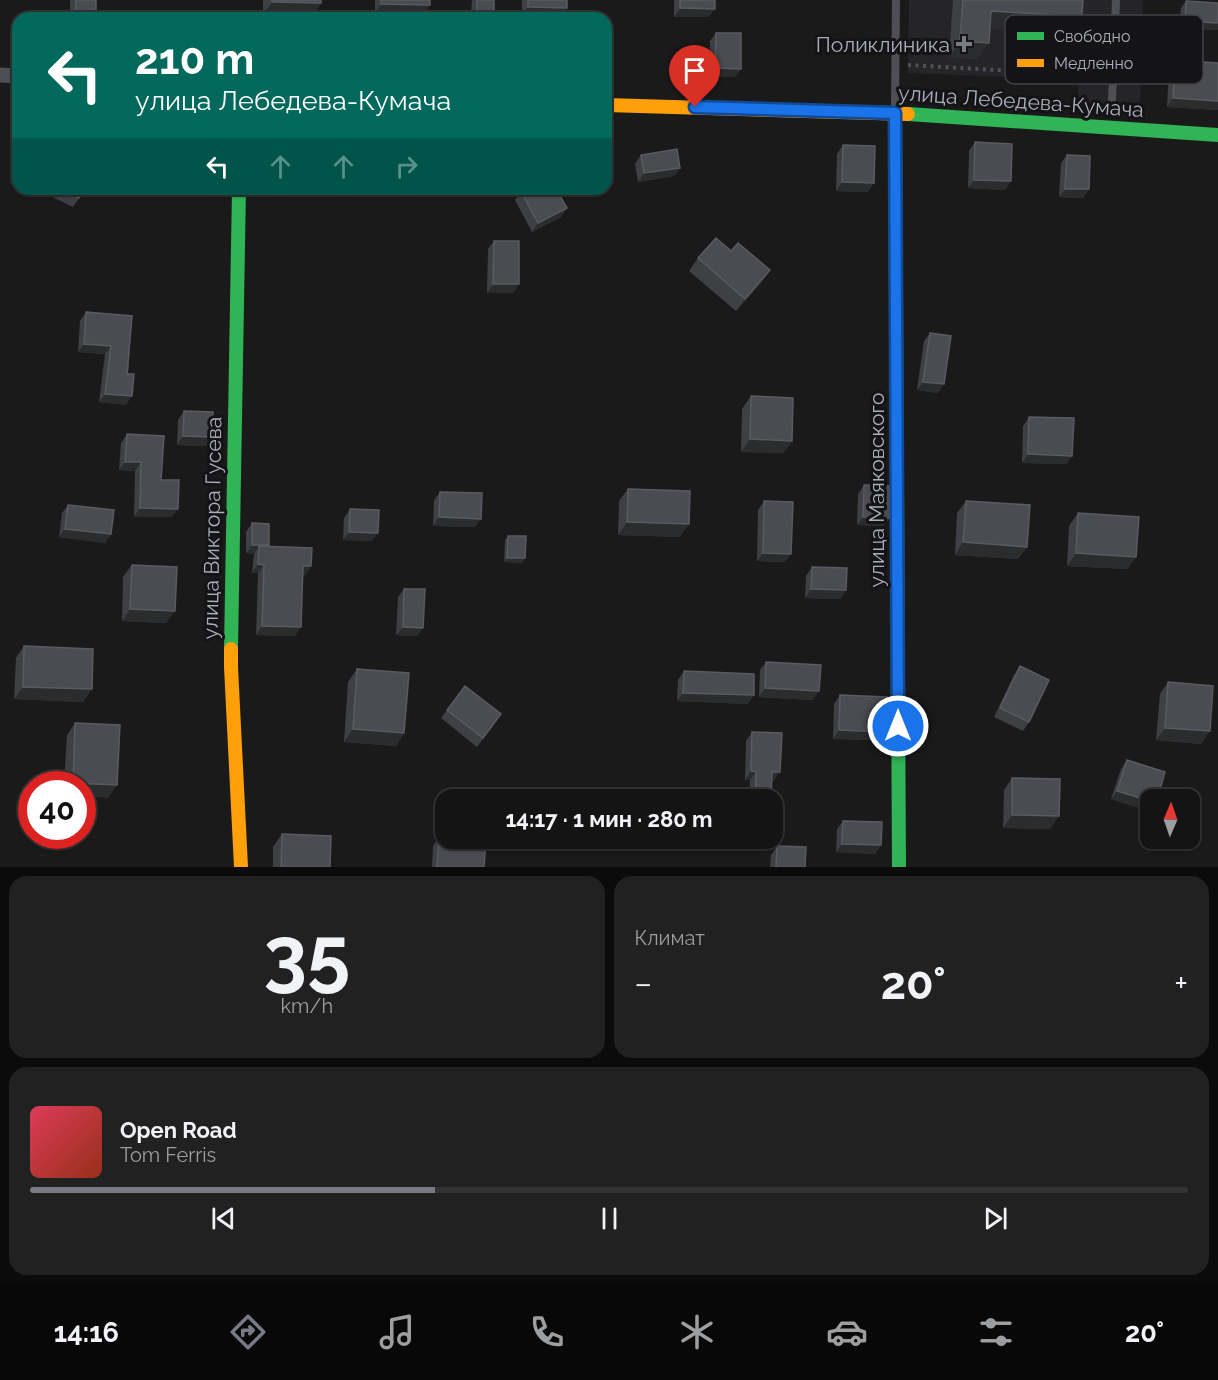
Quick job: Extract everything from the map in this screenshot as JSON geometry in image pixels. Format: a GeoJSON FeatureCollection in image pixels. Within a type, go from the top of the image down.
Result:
{"type":"FeatureCollection","features":[{"type":"Feature","properties":{"kind":"street","name":"улица Лебедева-Кумача"},"geometry":{"type":"LineString","coordinates":[[612,105],[895,113],[1218,135]]}},
{"type":"Feature","properties":{"kind":"street","name":"улица Маяковского"},"geometry":{"type":"LineString","coordinates":[[895,113],[899,867]]}},
{"type":"Feature","properties":{"kind":"street","name":"улица Виктора Гусева"},"geometry":{"type":"LineString","coordinates":[[239,195],[231,668],[241,867]]}},
{"type":"Feature","properties":{"kind":"lane"},"geometry":{"type":"LineString","coordinates":[[895,113],[896,0]]}},
{"type":"Feature","properties":{"kind":"lane"},"geometry":{"type":"LineString","coordinates":[[1115,15],[1116,0]]}},
{"type":"Feature","properties":{"kind":"lane"},"geometry":{"type":"LineString","coordinates":[[1112,100],[1113,84]]}},
{"type":"Feature","properties":{"kind":"path"},"geometry":{"type":"LineString","coordinates":[[895,64],[1005,70]]}},
{"type":"Feature","properties":{"kind":"shaded area"},"geometry":{"type":"Polygon","coordinates":[[[909,0],[1143,0],[1143,15],[1005,15],[1005,77],[908,73],[909,0]]]}},
{"type":"Feature","properties":{"kind":"shaded area"},"geometry":{"type":"Polygon","coordinates":[[[1078,84],[1141,84],[1140,115],[1077,112],[1078,84]]]}},
{"type":"Feature","properties":{"kind":"building"},"geometry":{"type":"Polygon","coordinates":[[[76,0],[96,0],[96,12],[75,12],[76,0]]]}},
{"type":"Feature","properties":{"kind":"building"},"geometry":{"type":"Polygon","coordinates":[[[272,0],[321,0],[321,3],[272,2],[272,0]]]}},
{"type":"Feature","properties":{"kind":"building"},"geometry":{"type":"Polygon","coordinates":[[[381,0],[430,0],[430,5],[381,4],[381,0]]]}},
{"type":"Feature","properties":{"kind":"building"},"geometry":{"type":"Polygon","coordinates":[[[477,0],[494,0],[494,12],[477,12],[477,0]]]}},
{"type":"Feature","properties":{"kind":"building"},"geometry":{"type":"Polygon","coordinates":[[[528,0],[567,0],[567,8],[528,7],[528,0]]]}},
{"type":"Feature","properties":{"kind":"building"},"geometry":{"type":"Polygon","coordinates":[[[680,0],[715,0],[715,9],[680,8],[680,0]]]}},
{"type":"Feature","properties":{"kind":"building"},"geometry":{"type":"Polygon","coordinates":[[[963,0],[1083,0],[1082,15],[991,11],[989,43],[960,41],[963,0]]]}},
{"type":"Feature","properties":{"kind":"building"},"geometry":{"type":"Polygon","coordinates":[[[1186,1],[1218,3],[1218,23],[1203,22],[1203,15],[1185,15],[1186,1]]]}},
{"type":"Feature","properties":{"kind":"building"},"geometry":{"type":"Polygon","coordinates":[[[716,33],[741,33],[741,69],[715,68],[716,33]]]}},
{"type":"Feature","properties":{"kind":"building"},"geometry":{"type":"Polygon","coordinates":[[[1203,62],[1218,63],[1218,101],[1173,98],[1174,84],[1203,84],[1203,62]]]}},
{"type":"Feature","properties":{"kind":"building"},"geometry":{"type":"Polygon","coordinates":[[[975,142],[1012,144],[1011,181],[974,180],[975,142]]]}},
{"type":"Feature","properties":{"kind":"building"},"geometry":{"type":"Polygon","coordinates":[[[843,145],[875,146],[874,183],[842,182],[843,145]]]}},
{"type":"Feature","properties":{"kind":"building"},"geometry":{"type":"Polygon","coordinates":[[[677,149],[680,168],[644,173],[641,155],[677,149]]]}},
{"type":"Feature","properties":{"kind":"building"},"geometry":{"type":"Polygon","coordinates":[[[1067,155],[1090,156],[1089,189],[1065,189],[1067,155]]]}},
{"type":"Feature","properties":{"kind":"building"},"geometry":{"type":"Polygon","coordinates":[[[523,195],[559,195],[567,208],[538,223],[523,195]]]}},
{"type":"Feature","properties":{"kind":"building"},"geometry":{"type":"Polygon","coordinates":[[[716,238],[731,251],[738,243],[770,270],[745,299],[698,258],[716,238]]]}},
{"type":"Feature","properties":{"kind":"building"},"geometry":{"type":"Polygon","coordinates":[[[494,241],[519,241],[519,284],[493,284],[494,241]]]}},
{"type":"Feature","properties":{"kind":"building"},"geometry":{"type":"Polygon","coordinates":[[[86,312],[132,316],[127,374],[134,374],[132,396],[105,394],[111,346],[84,344],[86,312]]]}},
{"type":"Feature","properties":{"kind":"building"},"geometry":{"type":"Polygon","coordinates":[[[930,333],[951,336],[944,384],[923,382],[930,333]]]}},
{"type":"Feature","properties":{"kind":"building"},"geometry":{"type":"Polygon","coordinates":[[[751,396],[793,398],[792,441],[750,439],[751,396]]]}},
{"type":"Feature","properties":{"kind":"building"},"geometry":{"type":"Polygon","coordinates":[[[184,411],[213,412],[212,437],[183,436],[184,411]]]}},
{"type":"Feature","properties":{"kind":"building"},"geometry":{"type":"Polygon","coordinates":[[[1029,417],[1074,418],[1072,456],[1028,454],[1029,417]]]}},
{"type":"Feature","properties":{"kind":"building"},"geometry":{"type":"Polygon","coordinates":[[[127,434],[164,436],[161,480],[179,480],[178,509],[140,508],[141,462],[125,462],[127,434]]]}},
{"type":"Feature","properties":{"kind":"building"},"geometry":{"type":"Polygon","coordinates":[[[864,485],[890,486],[890,518],[863,517],[864,485]]]}},
{"type":"Feature","properties":{"kind":"building"},"geometry":{"type":"Polygon","coordinates":[[[628,489],[690,491],[689,524],[627,522],[628,489]]]}},
{"type":"Feature","properties":{"kind":"building"},"geometry":{"type":"Polygon","coordinates":[[[440,492],[482,493],[481,519],[439,517],[440,492]]]}},
{"type":"Feature","properties":{"kind":"building"},"geometry":{"type":"Polygon","coordinates":[[[764,501],[793,502],[791,554],[763,553],[764,501]]]}},
{"type":"Feature","properties":{"kind":"building"},"geometry":{"type":"Polygon","coordinates":[[[966,501],[1030,505],[1027,547],[963,542],[966,501]]]}},
{"type":"Feature","properties":{"kind":"building"},"geometry":{"type":"Polygon","coordinates":[[[68,505],[114,510],[111,534],[65,529],[68,505]]]}},
{"type":"Feature","properties":{"kind":"building"},"geometry":{"type":"Polygon","coordinates":[[[350,509],[379,510],[378,533],[349,532],[350,509]]]}},
{"type":"Feature","properties":{"kind":"building"},"geometry":{"type":"Polygon","coordinates":[[[1078,513],[1139,517],[1136,557],[1076,553],[1078,513]]]}},
{"type":"Feature","properties":{"kind":"building"},"geometry":{"type":"Polygon","coordinates":[[[252,523],[269,524],[269,545],[252,545],[252,523]]]}},
{"type":"Feature","properties":{"kind":"building"},"geometry":{"type":"Polygon","coordinates":[[[508,536],[526,536],[525,558],[507,558],[508,536]]]}},
{"type":"Feature","properties":{"kind":"building"},"geometry":{"type":"Polygon","coordinates":[[[259,546],[312,548],[311,566],[303,566],[301,627],[262,626],[264,565],[258,564],[259,546]]]}},
{"type":"Feature","properties":{"kind":"building"},"geometry":{"type":"Polygon","coordinates":[[[132,565],[177,567],[175,611],[130,609],[132,565]]]}},
{"type":"Feature","properties":{"kind":"building"},"geometry":{"type":"Polygon","coordinates":[[[812,567],[847,568],[846,590],[811,589],[812,567]]]}},
{"type":"Feature","properties":{"kind":"building"},"geometry":{"type":"Polygon","coordinates":[[[404,589],[425,589],[423,628],[403,627],[404,589]]]}},
{"type":"Feature","properties":{"kind":"building"},"geometry":{"type":"Polygon","coordinates":[[[24,646],[93,649],[92,689],[23,687],[24,646]]]}},
{"type":"Feature","properties":{"kind":"building"},"geometry":{"type":"Polygon","coordinates":[[[766,662],[821,665],[819,691],[765,688],[766,662]]]}},
{"type":"Feature","properties":{"kind":"building"},"geometry":{"type":"Polygon","coordinates":[[[1020,666],[1049,680],[1029,722],[1000,708],[1020,666]]]}},
{"type":"Feature","properties":{"kind":"building"},"geometry":{"type":"Polygon","coordinates":[[[357,669],[409,673],[404,733],[353,729],[357,669]]]}},
{"type":"Feature","properties":{"kind":"building"},"geometry":{"type":"Polygon","coordinates":[[[684,671],[754,674],[754,695],[683,693],[684,671]]]}},
{"type":"Feature","properties":{"kind":"building"},"geometry":{"type":"Polygon","coordinates":[[[1168,682],[1213,686],[1210,731],[1165,728],[1168,682]]]}},
{"type":"Feature","properties":{"kind":"building"},"geometry":{"type":"Polygon","coordinates":[[[465,686],[501,714],[483,738],[447,710],[465,686]]]}},
{"type":"Feature","properties":{"kind":"building"},"geometry":{"type":"Polygon","coordinates":[[[840,695],[887,697],[886,732],[839,730],[840,695]]]}},
{"type":"Feature","properties":{"kind":"building"},"geometry":{"type":"Polygon","coordinates":[[[75,723],[120,725],[117,785],[96,784],[96,771],[73,771],[75,723]]]}},
{"type":"Feature","properties":{"kind":"building"},"geometry":{"type":"Polygon","coordinates":[[[752,732],[782,733],[780,772],[772,772],[771,789],[755,789],[756,772],[751,771],[752,732]]]}},
{"type":"Feature","properties":{"kind":"building"},"geometry":{"type":"Polygon","coordinates":[[[1127,760],[1165,772],[1160,789],[1140,789],[1140,798],[1117,791],[1127,760]]]}},
{"type":"Feature","properties":{"kind":"building"},"geometry":{"type":"Polygon","coordinates":[[[1012,778],[1060,779],[1059,816],[1012,815],[1012,778]]]}},
{"type":"Feature","properties":{"kind":"building"},"geometry":{"type":"Polygon","coordinates":[[[843,821],[882,822],[881,845],[842,844],[843,821]]]}},
{"type":"Feature","properties":{"kind":"building"},"geometry":{"type":"Polygon","coordinates":[[[282,834],[331,836],[330,867],[281,867],[282,834]]]}},
{"type":"Feature","properties":{"kind":"building"},"geometry":{"type":"Polygon","coordinates":[[[783,846],[806,847],[805,867],[776,867],[777,849],[783,849],[783,846]]]}},
{"type":"Feature","properties":{"kind":"building"},"geometry":{"type":"Polygon","coordinates":[[[438,849],[485,849],[484,867],[437,867],[438,849]]]}},
{"type":"Feature","properties":{"kind":"traffic: fast"},"geometry":{"type":"LineString","coordinates":[[895,113],[899,867]]}},
{"type":"Feature","properties":{"kind":"traffic: fast"},"geometry":{"type":"LineString","coordinates":[[908,114],[1218,135]]}},
{"type":"Feature","properties":{"kind":"traffic: fast"},"geometry":{"type":"LineString","coordinates":[[231,649],[239,195]]}},
{"type":"Feature","properties":{"kind":"traffic: slow"},"geometry":{"type":"LineString","coordinates":[[612,105],[908,114]]}},
{"type":"Feature","properties":{"kind":"traffic: slow"},"geometry":{"type":"LineString","coordinates":[[231,649],[241,867]]}},
{"type":"Feature","properties":{"kind":"place","name":"Поликлиника"},"geometry":{"type":"Point","coordinates":[964,44]}},
{"type":"Feature","properties":{"kind":"route"},"geometry":{"type":"LineString","coordinates":[[695,107],[895,113],[898,726]]}}]}
